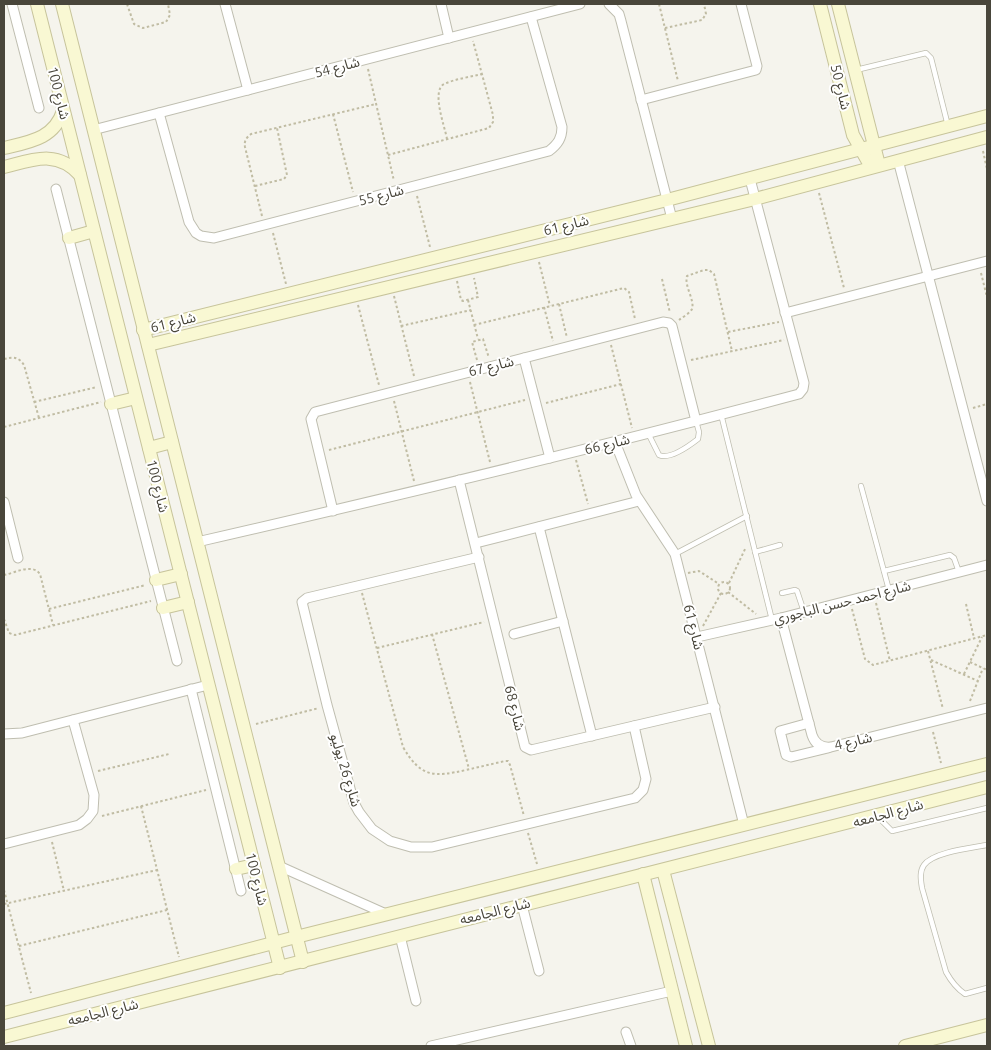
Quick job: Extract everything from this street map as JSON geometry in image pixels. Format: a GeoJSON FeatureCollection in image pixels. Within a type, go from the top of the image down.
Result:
{"type":"FeatureCollection","features":[{"type":"Feature","properties":{"kind":"main road","name":"شارع 100"},"geometry":{"type":"LineString","coordinates":[[37,4],[280,968]]}},
{"type":"Feature","properties":{"kind":"main road","name":"شارع 100"},"geometry":{"type":"LineString","coordinates":[[62,4],[303,962]]}},
{"type":"Feature","properties":{"kind":"main road","name":"شارع 50"},"geometry":{"type":"LineString","coordinates":[[820,4],[853,135],[860,149],[875,166]]}},
{"type":"Feature","properties":{"kind":"main road","name":"شارع 50"},"geometry":{"type":"LineString","coordinates":[[838,4],[874,145],[875,166]]}},
{"type":"Feature","properties":{"kind":"main road"},"geometry":{"type":"LineString","coordinates":[[4,148],[31,141],[49,133],[58,123],[63,110]]}},
{"type":"Feature","properties":{"kind":"main road","name":"شارع 61"},"geometry":{"type":"LineString","coordinates":[[143,330],[667,200],[987,116]]}},
{"type":"Feature","properties":{"kind":"main road","name":"شارع 61"},"geometry":{"type":"LineString","coordinates":[[148,345],[755,199],[983,138]]}},
{"type":"Feature","properties":{"kind":"main road"},"geometry":{"type":"LineString","coordinates":[[31,141],[36,159]]}},
{"type":"Feature","properties":{"kind":"main road"},"geometry":{"type":"LineString","coordinates":[[4,167],[36,159],[57,160],[69,165],[80,175]]}},
{"type":"Feature","properties":{"kind":"main road"},"geometry":{"type":"LineString","coordinates":[[69,238],[94,231]]}},
{"type":"Feature","properties":{"kind":"main road"},"geometry":{"type":"LineString","coordinates":[[111,402],[136,398]]}},
{"type":"Feature","properties":{"kind":"main road"},"geometry":{"type":"LineString","coordinates":[[149,448],[172,442]]}},
{"type":"Feature","properties":{"kind":"main road"},"geometry":{"type":"LineString","coordinates":[[156,581],[181,574]]}},
{"type":"Feature","properties":{"kind":"main road"},"geometry":{"type":"LineString","coordinates":[[162,603],[188,602]]}},
{"type":"Feature","properties":{"kind":"main road","name":"شارع الجامعه"},"geometry":{"type":"LineString","coordinates":[[4,1013],[386,914],[987,764]]}},
{"type":"Feature","properties":{"kind":"main road","name":"شارع الجامعه"},"geometry":{"type":"LineString","coordinates":[[4,1037],[987,787]]}},
{"type":"Feature","properties":{"kind":"main road"},"geometry":{"type":"LineString","coordinates":[[845,800],[851,823]]}},
{"type":"Feature","properties":{"kind":"main road"},"geometry":{"type":"LineString","coordinates":[[241,815],[264,810]]}},
{"type":"Feature","properties":{"kind":"main road"},"geometry":{"type":"LineString","coordinates":[[588,864],[594,886]]}},
{"type":"Feature","properties":{"kind":"main road"},"geometry":{"type":"LineString","coordinates":[[236,869],[254,865]]}},
{"type":"Feature","properties":{"kind":"main road"},"geometry":{"type":"LineString","coordinates":[[663,870],[708,1046]]}},
{"type":"Feature","properties":{"kind":"main road"},"geometry":{"type":"LineString","coordinates":[[644,874],[686,1046]]}},
{"type":"Feature","properties":{"kind":"main road"},"geometry":{"type":"LineString","coordinates":[[905,1046],[987,1025]]}},
{"type":"Feature","properties":{"kind":"street"},"geometry":{"type":"LineString","coordinates":[[12,4],[39,108]]}},
{"type":"Feature","properties":{"kind":"street"},"geometry":{"type":"LineString","coordinates":[[225,4],[248,90]]}},
{"type":"Feature","properties":{"kind":"street"},"geometry":{"type":"LineString","coordinates":[[441,4],[450,38]]}},
{"type":"Feature","properties":{"kind":"street","name":"شارع 54"},"geometry":{"type":"LineString","coordinates":[[93,130],[580,4]]}},
{"type":"Feature","properties":{"kind":"street"},"geometry":{"type":"LineString","coordinates":[[609,4],[619,14],[672,219]]}},
{"type":"Feature","properties":{"kind":"street"},"geometry":{"type":"LineString","coordinates":[[641,100],[756,70],[757,66],[741,4]]}},
{"type":"Feature","properties":{"kind":"street","name":"شارع 55"},"geometry":{"type":"LineString","coordinates":[[159,113],[188,222],[196,233],[201,236],[214,238],[397,191],[549,151],[559,141],[562,126],[531,17]]}},
{"type":"Feature","properties":{"kind":"street"},"geometry":{"type":"LineString","coordinates":[[898,160],[964,410],[983,464],[987,501]]}},
{"type":"Feature","properties":{"kind":"street","name":"شارع 66"},"geometry":{"type":"LineString","coordinates":[[197,542],[333,511],[648,434],[799,394],[802,392],[804,383],[750,178]]}},
{"type":"Feature","properties":{"kind":"street"},"geometry":{"type":"LineString","coordinates":[[56,188],[177,661]]}},
{"type":"Feature","properties":{"kind":"street"},"geometry":{"type":"LineString","coordinates":[[786,317],[846,296],[983,262]]}},
{"type":"Feature","properties":{"kind":"street"},"geometry":{"type":"LineString","coordinates":[[670,324],[696,421]]}},
{"type":"Feature","properties":{"kind":"street","name":"شارع 67"},"geometry":{"type":"LineString","coordinates":[[333,511],[311,420],[312,414],[317,411],[637,329],[670,324]]}},
{"type":"Feature","properties":{"kind":"street"},"geometry":{"type":"LineString","coordinates":[[524,358],[550,458]]}},
{"type":"Feature","properties":{"kind":"street","name":"شارع 61"},"geometry":{"type":"LineString","coordinates":[[615,442],[639,501],[675,554],[744,825]]}},
{"type":"Feature","properties":{"kind":"street","name":"شارع 68"},"geometry":{"type":"LineString","coordinates":[[459,480],[525,747],[531,750],[714,707]]}},
{"type":"Feature","properties":{"kind":"street"},"geometry":{"type":"LineString","coordinates":[[476,543],[639,501]]}},
{"type":"Feature","properties":{"kind":"street"},"geometry":{"type":"LineString","coordinates":[[4,502],[18,558]]}},
{"type":"Feature","properties":{"kind":"street"},"geometry":{"type":"LineString","coordinates":[[540,527],[592,736]]}},
{"type":"Feature","properties":{"kind":"street","name":"شارع 26 يوليو"},"geometry":{"type":"LineString","coordinates":[[479,557],[307,598],[302,602],[327,706],[354,803],[365,821],[381,836],[400,845],[432,847],[635,798],[644,790],[646,779],[634,726]]}},
{"type":"Feature","properties":{"kind":"street","name":"شارع احمد حسن الباجوري"},"geometry":{"type":"LineString","coordinates":[[697,637],[773,620],[987,565]]}},
{"type":"Feature","properties":{"kind":"street","name":"شارع 4"},"geometry":{"type":"LineString","coordinates":[[773,620],[814,740],[817,744],[826,748],[987,708]]}},
{"type":"Feature","properties":{"kind":"street"},"geometry":{"type":"LineString","coordinates":[[514,634],[563,621]]}},
{"type":"Feature","properties":{"kind":"street"},"geometry":{"type":"LineString","coordinates":[[4,734],[22,733],[208,685]]}},
{"type":"Feature","properties":{"kind":"street"},"geometry":{"type":"LineString","coordinates":[[191,689],[242,891]]}},
{"type":"Feature","properties":{"kind":"street"},"geometry":{"type":"LineString","coordinates":[[4,844],[79,825],[93,811],[95,800],[73,720]]}},
{"type":"Feature","properties":{"kind":"street"},"geometry":{"type":"LineString","coordinates":[[809,723],[780,731],[786,755],[791,757],[831,747]]}},
{"type":"Feature","properties":{"kind":"street"},"geometry":{"type":"LineString","coordinates":[[279,866],[386,914]]}},
{"type":"Feature","properties":{"kind":"street"},"geometry":{"type":"LineString","coordinates":[[522,905],[539,971]]}},
{"type":"Feature","properties":{"kind":"street"},"geometry":{"type":"LineString","coordinates":[[400,936],[416,1001]]}},
{"type":"Feature","properties":{"kind":"street"},"geometry":{"type":"LineString","coordinates":[[431,1046],[672,991]]}},
{"type":"Feature","properties":{"kind":"street"},"geometry":{"type":"LineString","coordinates":[[626,1032],[630,1046]]}},
{"type":"Feature","properties":{"kind":"lane"},"geometry":{"type":"LineString","coordinates":[[855,70],[926,52],[931,58],[948,126]]}},
{"type":"Feature","properties":{"kind":"lane"},"geometry":{"type":"LineString","coordinates":[[721,414],[773,620]]}},
{"type":"Feature","properties":{"kind":"lane"},"geometry":{"type":"LineString","coordinates":[[648,434],[659,455],[662,457],[669,456],[698,439],[696,421]]}},
{"type":"Feature","properties":{"kind":"lane"},"geometry":{"type":"LineString","coordinates":[[861,486],[889,590]]}},
{"type":"Feature","properties":{"kind":"lane"},"geometry":{"type":"LineString","coordinates":[[675,554],[747,516]]}},
{"type":"Feature","properties":{"kind":"lane"},"geometry":{"type":"LineString","coordinates":[[755,552],[780,546]]}},
{"type":"Feature","properties":{"kind":"lane"},"geometry":{"type":"LineString","coordinates":[[884,571],[950,555],[954,558],[959,572]]}},
{"type":"Feature","properties":{"kind":"lane"},"geometry":{"type":"LineString","coordinates":[[782,593],[797,591],[804,612]]}},
{"type":"Feature","properties":{"kind":"lane"},"geometry":{"type":"LineString","coordinates":[[877,816],[892,831],[987,808]]}},
{"type":"Feature","properties":{"kind":"lane"},"geometry":{"type":"LineString","coordinates":[[987,845],[931,858],[924,866],[921,875],[922,888],[946,972],[958,989],[965,994],[987,988]]}},
{"type":"Feature","properties":{"kind":"path"},"geometry":{"type":"LineString","coordinates":[[127,4],[134,24],[143,28],[166,22],[170,15],[168,4]]}},
{"type":"Feature","properties":{"kind":"path"},"geometry":{"type":"LineString","coordinates":[[659,4],[680,91]]}},
{"type":"Feature","properties":{"kind":"path"},"geometry":{"type":"LineString","coordinates":[[665,28],[702,20],[706,14],[704,4]]}},
{"type":"Feature","properties":{"kind":"path"},"geometry":{"type":"LineString","coordinates":[[388,155],[491,126],[492,115],[471,32]]}},
{"type":"Feature","properties":{"kind":"path"},"geometry":{"type":"LineString","coordinates":[[366,59],[397,191]]}},
{"type":"Feature","properties":{"kind":"path"},"geometry":{"type":"LineString","coordinates":[[448,139],[437,97],[439,90],[445,84],[482,74]]}},
{"type":"Feature","properties":{"kind":"path"},"geometry":{"type":"LineString","coordinates":[[288,294],[255,186],[245,148],[246,140],[251,134],[376,104]]}},
{"type":"Feature","properties":{"kind":"path"},"geometry":{"type":"LineString","coordinates":[[333,114],[355,201]]}},
{"type":"Feature","properties":{"kind":"path"},"geometry":{"type":"LineString","coordinates":[[255,186],[284,178],[287,175],[276,128]]}},
{"type":"Feature","properties":{"kind":"path"},"geometry":{"type":"LineString","coordinates":[[983,138],[987,169]]}},
{"type":"Feature","properties":{"kind":"path"},"geometry":{"type":"LineString","coordinates":[[816,182],[846,296]]}},
{"type":"Feature","properties":{"kind":"path"},"geometry":{"type":"LineString","coordinates":[[414,186],[434,258]]}},
{"type":"Feature","properties":{"kind":"path"},"geometry":{"type":"LineString","coordinates":[[536,252],[550,306]]}},
{"type":"Feature","properties":{"kind":"path"},"geometry":{"type":"LineString","coordinates":[[983,262],[987,297]]}},
{"type":"Feature","properties":{"kind":"path"},"geometry":{"type":"LineString","coordinates":[[454,271],[461,300],[468,300],[479,297],[472,267]]}},
{"type":"Feature","properties":{"kind":"path"},"geometry":{"type":"LineString","coordinates":[[670,324],[692,308],[686,280],[687,276],[706,270],[714,274],[732,351]]}},
{"type":"Feature","properties":{"kind":"path"},"geometry":{"type":"LineString","coordinates":[[662,279],[670,309],[670,324]]}},
{"type":"Feature","properties":{"kind":"path"},"geometry":{"type":"LineString","coordinates":[[392,286],[416,385]]}},
{"type":"Feature","properties":{"kind":"path"},"geometry":{"type":"LineString","coordinates":[[474,325],[624,288],[628,292],[637,329]]}},
{"type":"Feature","properties":{"kind":"path"},"geometry":{"type":"LineString","coordinates":[[356,295],[381,394]]}},
{"type":"Feature","properties":{"kind":"path"},"geometry":{"type":"LineString","coordinates":[[468,300],[478,340]]}},
{"type":"Feature","properties":{"kind":"path"},"geometry":{"type":"LineString","coordinates":[[559,304],[569,346]]}},
{"type":"Feature","properties":{"kind":"path"},"geometry":{"type":"LineString","coordinates":[[544,308],[555,350]]}},
{"type":"Feature","properties":{"kind":"path"},"geometry":{"type":"LineString","coordinates":[[401,326],[471,310]]}},
{"type":"Feature","properties":{"kind":"path"},"geometry":{"type":"LineString","coordinates":[[728,332],[786,317]]}},
{"type":"Feature","properties":{"kind":"path"},"geometry":{"type":"LineString","coordinates":[[609,336],[634,437]]}},
{"type":"Feature","properties":{"kind":"path"},"geometry":{"type":"LineString","coordinates":[[480,369],[472,342],[484,338],[491,366]]}},
{"type":"Feature","properties":{"kind":"path"},"geometry":{"type":"LineString","coordinates":[[681,362],[792,339]]}},
{"type":"Feature","properties":{"kind":"path"},"geometry":{"type":"LineString","coordinates":[[4,359],[14,357],[22,362],[39,418]]}},
{"type":"Feature","properties":{"kind":"path"},"geometry":{"type":"LineString","coordinates":[[467,372],[492,472]]}},
{"type":"Feature","properties":{"kind":"path"},"geometry":{"type":"LineString","coordinates":[[319,453],[478,412],[621,384]]}},
{"type":"Feature","properties":{"kind":"path"},"geometry":{"type":"LineString","coordinates":[[34,402],[106,385]]}},
{"type":"Feature","properties":{"kind":"path"},"geometry":{"type":"LineString","coordinates":[[392,392],[416,491]]}},
{"type":"Feature","properties":{"kind":"path"},"geometry":{"type":"LineString","coordinates":[[4,427],[111,402]]}},
{"type":"Feature","properties":{"kind":"path"},"geometry":{"type":"LineString","coordinates":[[964,410],[987,404]]}},
{"type":"Feature","properties":{"kind":"path"},"geometry":{"type":"LineString","coordinates":[[574,452],[591,513]]}},
{"type":"Feature","properties":{"kind":"path"},"geometry":{"type":"LineString","coordinates":[[728,592],[729,584],[751,535]]}},
{"type":"Feature","properties":{"kind":"path"},"geometry":{"type":"LineString","coordinates":[[4,576],[30,568],[37,570],[40,574],[53,625]]}},
{"type":"Feature","properties":{"kind":"path"},"geometry":{"type":"LineString","coordinates":[[681,576],[699,571],[719,584]]}},
{"type":"Feature","properties":{"kind":"path"},"geometry":{"type":"LineString","coordinates":[[49,609],[156,581]]}},
{"type":"Feature","properties":{"kind":"path"},"geometry":{"type":"LineString","coordinates":[[719,584],[724,581],[729,584]]}},
{"type":"Feature","properties":{"kind":"path"},"geometry":{"type":"LineString","coordinates":[[719,584],[718,589],[721,593]]}},
{"type":"Feature","properties":{"kind":"path"},"geometry":{"type":"LineString","coordinates":[[360,585],[403,747],[408,757],[417,766],[433,775],[447,774],[504,761],[509,762],[540,876]]}},
{"type":"Feature","properties":{"kind":"path"},"geometry":{"type":"LineString","coordinates":[[721,593],[728,592],[773,620]]}},
{"type":"Feature","properties":{"kind":"path"},"geometry":{"type":"LineString","coordinates":[[697,637],[721,593]]}},
{"type":"Feature","properties":{"kind":"path"},"geometry":{"type":"LineString","coordinates":[[874,594],[890,661]]}},
{"type":"Feature","properties":{"kind":"path"},"geometry":{"type":"LineString","coordinates":[[849,600],[865,659],[873,665],[987,635]]}},
{"type":"Feature","properties":{"kind":"path"},"geometry":{"type":"LineString","coordinates":[[4,619],[7,630],[13,635],[162,603]]}},
{"type":"Feature","properties":{"kind":"path"},"geometry":{"type":"LineString","coordinates":[[966,604],[974,639]]}},
{"type":"Feature","properties":{"kind":"path"},"geometry":{"type":"LineString","coordinates":[[377,648],[494,619]]}},
{"type":"Feature","properties":{"kind":"path"},"geometry":{"type":"LineString","coordinates":[[432,634],[469,769]]}},
{"type":"Feature","properties":{"kind":"path"},"geometry":{"type":"LineString","coordinates":[[964,674],[982,637]]}},
{"type":"Feature","properties":{"kind":"path"},"geometry":{"type":"LineString","coordinates":[[928,651],[945,718]]}},
{"type":"Feature","properties":{"kind":"path"},"geometry":{"type":"LineString","coordinates":[[931,660],[978,681]]}},
{"type":"Feature","properties":{"kind":"path"},"geometry":{"type":"LineString","coordinates":[[970,662],[987,670]]}},
{"type":"Feature","properties":{"kind":"path"},"geometry":{"type":"LineString","coordinates":[[966,713],[983,668]]}},
{"type":"Feature","properties":{"kind":"path"},"geometry":{"type":"LineString","coordinates":[[244,727],[327,706]]}},
{"type":"Feature","properties":{"kind":"path"},"geometry":{"type":"LineString","coordinates":[[930,722],[943,775]]}},
{"type":"Feature","properties":{"kind":"path"},"geometry":{"type":"LineString","coordinates":[[88,773],[169,754]]}},
{"type":"Feature","properties":{"kind":"path"},"geometry":{"type":"LineString","coordinates":[[87,819],[216,788]]}},
{"type":"Feature","properties":{"kind":"path"},"geometry":{"type":"LineString","coordinates":[[141,806],[182,967]]}},
{"type":"Feature","properties":{"kind":"path"},"geometry":{"type":"LineString","coordinates":[[49,833],[64,890]]}},
{"type":"Feature","properties":{"kind":"path"},"geometry":{"type":"LineString","coordinates":[[4,904],[157,870]]}},
{"type":"Feature","properties":{"kind":"path"},"geometry":{"type":"LineString","coordinates":[[4,890],[35,1005]]}},
{"type":"Feature","properties":{"kind":"path"},"geometry":{"type":"LineString","coordinates":[[19,946],[167,910]]}}]}
